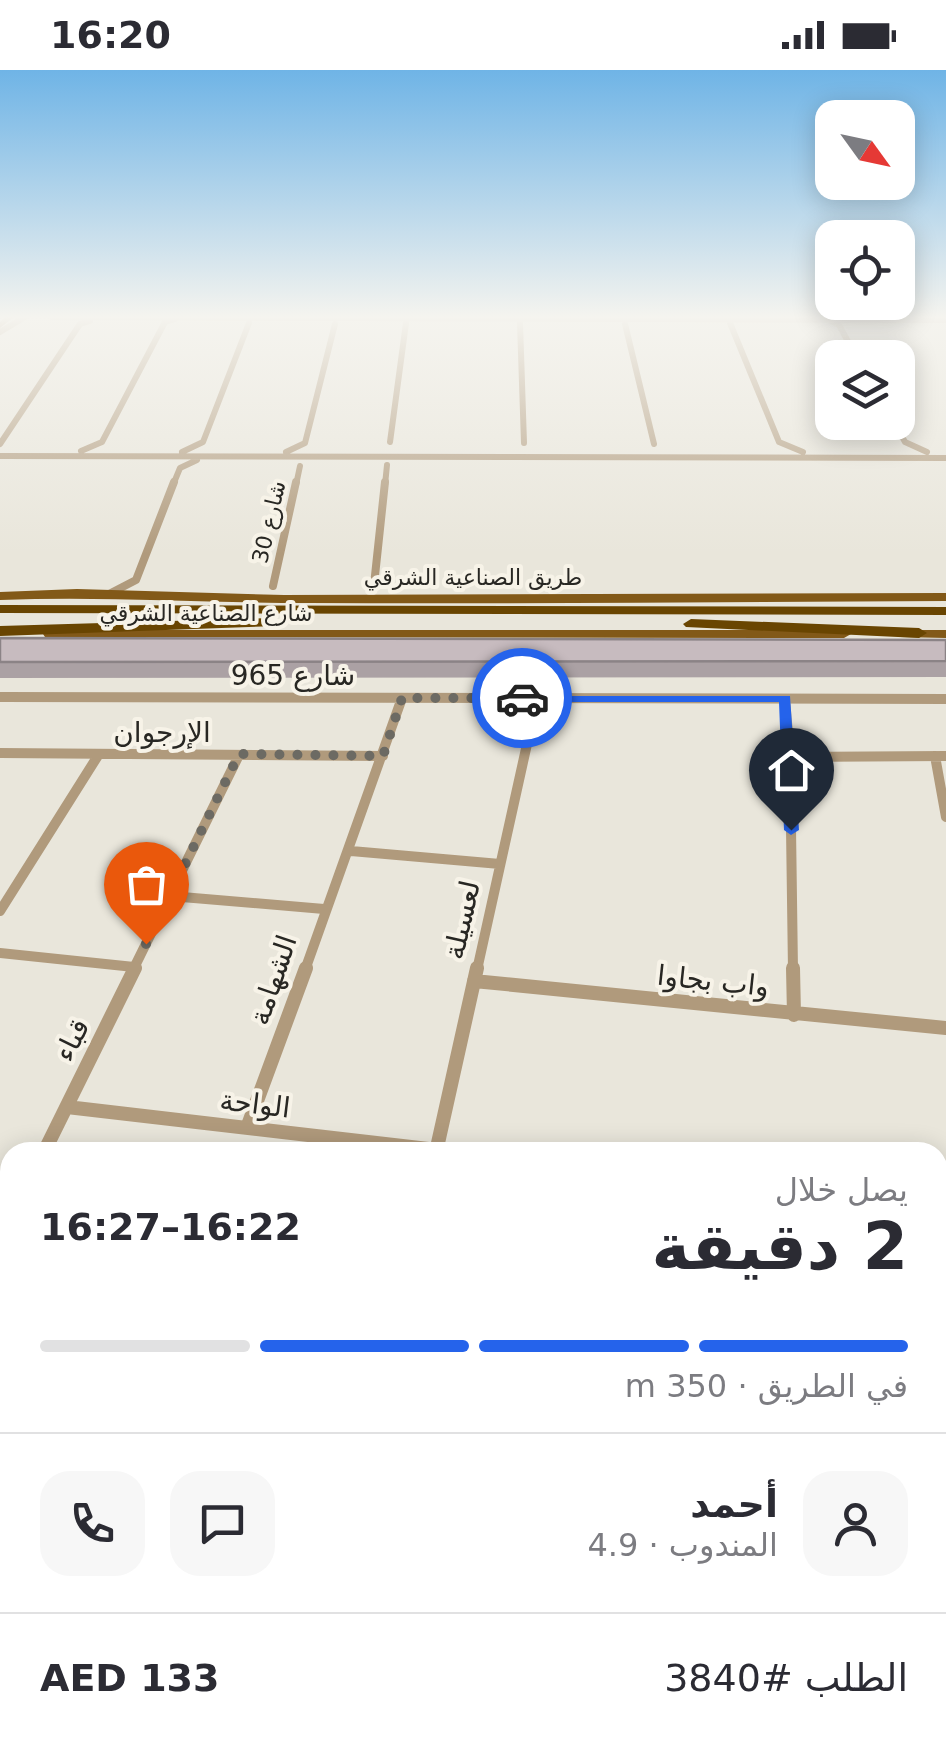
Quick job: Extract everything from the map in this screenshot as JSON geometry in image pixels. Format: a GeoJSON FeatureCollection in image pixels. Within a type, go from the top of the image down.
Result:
{"type":"FeatureCollection","features":[{"type":"Feature","properties":{"kind":"highway"},"geometry":{"type":"LineString","coordinates":[[643,615],[946,598]]}},
{"type":"Feature","properties":{"kind":"highway","name":"طريق الصناعية الشرقي"},"geometry":{"type":"LineString","coordinates":[[1,600],[334,604],[643,615]]}},
{"type":"Feature","properties":{"kind":"highway"},"geometry":{"type":"LineString","coordinates":[[643,615],[930,622],[946,611]]}},
{"type":"Feature","properties":{"kind":"highway","name":"طريق الصناعية الشرقي"},"geometry":{"type":"LineString","coordinates":[[0,618],[290,621],[643,615]]}},
{"type":"Feature","properties":{"kind":"highway"},"geometry":{"type":"LineString","coordinates":[[0,632],[290,621]]}},
{"type":"Feature","properties":{"kind":"main road","name":"طريق الصناعية الشرقي"},"geometry":{"type":"LineString","coordinates":[[1,600],[109,594],[334,604],[395,599],[946,598]]}},
{"type":"Feature","properties":{"kind":"main road","name":"شارع الصناعية الشرقي"},"geometry":{"type":"LineString","coordinates":[[0,632],[412,632],[930,622]]}},
{"type":"Feature","properties":{"kind":"main road"},"geometry":{"type":"LineString","coordinates":[[930,622],[946,634]]}},
{"type":"Feature","properties":{"kind":"street"},"geometry":{"type":"LineString","coordinates":[[1,449],[34,396]]}},
{"type":"Feature","properties":{"kind":"street"},"geometry":{"type":"LineString","coordinates":[[81,452],[102,442],[126,396]]}},
{"type":"Feature","properties":{"kind":"street"},"geometry":{"type":"LineString","coordinates":[[182,452],[203,442],[220,396]]}},
{"type":"Feature","properties":{"kind":"street"},"geometry":{"type":"LineString","coordinates":[[317,396],[305,443],[321,454]]}},
{"type":"Feature","properties":{"kind":"street"},"geometry":{"type":"LineString","coordinates":[[372,455],[390,442],[396,396]]}},
{"type":"Feature","properties":{"kind":"street"},"geometry":{"type":"LineString","coordinates":[[522,396],[524,443]]}},
{"type":"Feature","properties":{"kind":"street"},"geometry":{"type":"LineString","coordinates":[[642,396],[654,444]]}},
{"type":"Feature","properties":{"kind":"street"},"geometry":{"type":"LineString","coordinates":[[759,396],[778,442],[803,452]]}},
{"type":"Feature","properties":{"kind":"street"},"geometry":{"type":"LineString","coordinates":[[102,442],[118,452]]}},
{"type":"Feature","properties":{"kind":"street"},"geometry":{"type":"LineString","coordinates":[[203,442],[217,452]]}},
{"type":"Feature","properties":{"kind":"street"},"geometry":{"type":"LineString","coordinates":[[390,442],[407,455]]}},
{"type":"Feature","properties":{"kind":"street"},"geometry":{"type":"LineString","coordinates":[[766,452],[778,442]]}},
{"type":"Feature","properties":{"kind":"street"},"geometry":{"type":"LineString","coordinates":[[896,452],[904,442],[946,456]]}},
{"type":"Feature","properties":{"kind":"street","name":"شارع 30"},"geometry":{"type":"LineString","coordinates":[[300,466],[286,454],[305,443]]}},
{"type":"Feature","properties":{"kind":"street"},"geometry":{"type":"LineString","coordinates":[[512,452],[524,443]]}},
{"type":"Feature","properties":{"kind":"street"},"geometry":{"type":"LineString","coordinates":[[524,443],[544,452]]}},
{"type":"Feature","properties":{"kind":"street"},"geometry":{"type":"LineString","coordinates":[[639,452],[654,444],[674,452]]}},
{"type":"Feature","properties":{"kind":"street"},"geometry":{"type":"LineString","coordinates":[[1,449],[372,455],[946,456]]}},
{"type":"Feature","properties":{"kind":"street"},"geometry":{"type":"LineString","coordinates":[[1,449],[168,457],[286,454]]}},
{"type":"Feature","properties":{"kind":"street"},"geometry":{"type":"LineString","coordinates":[[387,465],[407,455],[512,452],[927,452]]}},
{"type":"Feature","properties":{"kind":"street","name":"شارع 30"},"geometry":{"type":"LineString","coordinates":[[273,586],[300,466],[321,454]]}},
{"type":"Feature","properties":{"kind":"street"},"geometry":{"type":"LineString","coordinates":[[372,455],[387,465]]}},
{"type":"Feature","properties":{"kind":"street"},"geometry":{"type":"LineString","coordinates":[[168,457],[180,468]]}},
{"type":"Feature","properties":{"kind":"street"},"geometry":{"type":"LineString","coordinates":[[109,594],[136,580],[180,468],[206,457]]}},
{"type":"Feature","properties":{"kind":"street"},"geometry":{"type":"LineString","coordinates":[[374,585],[387,465]]}},
{"type":"Feature","properties":{"kind":"street"},"geometry":{"type":"LineString","coordinates":[[136,580],[140,589],[154,595]]}},
{"type":"Feature","properties":{"kind":"street"},"geometry":{"type":"LineString","coordinates":[[374,585],[395,599]]}},
{"type":"Feature","properties":{"kind":"street"},"geometry":{"type":"LineString","coordinates":[[334,604],[374,585]]}},
{"type":"Feature","properties":{"kind":"street","name":"شارع 965"},"geometry":{"type":"LineString","coordinates":[[0,697],[946,699]]}},
{"type":"Feature","properties":{"kind":"street","name":"الشهامة"},"geometry":{"type":"LineString","coordinates":[[247,1128],[324,909],[351,851],[402,698]]}},
{"type":"Feature","properties":{"kind":"street","name":"لعسيلة"},"geometry":{"type":"LineString","coordinates":[[438,1142],[537,698]]}},
{"type":"Feature","properties":{"kind":"street"},"geometry":{"type":"LineString","coordinates":[[785,698],[790,757],[794,1014]]}},
{"type":"Feature","properties":{"kind":"street","name":"الإرجوان"},"geometry":{"type":"LineString","coordinates":[[0,753],[383,756]]}},
{"type":"Feature","properties":{"kind":"street"},"geometry":{"type":"LineString","coordinates":[[0,911],[99,754]]}},
{"type":"Feature","properties":{"kind":"street","name":"قباء"},"geometry":{"type":"LineString","coordinates":[[49,1142],[239,754]]}},
{"type":"Feature","properties":{"kind":"street"},"geometry":{"type":"LineString","coordinates":[[790,757],[940,756],[946,817]]}},
{"type":"Feature","properties":{"kind":"street"},"geometry":{"type":"LineString","coordinates":[[351,851],[500,864]]}},
{"type":"Feature","properties":{"kind":"street"},"geometry":{"type":"LineString","coordinates":[[170,896],[324,909]]}},
{"type":"Feature","properties":{"kind":"street"},"geometry":{"type":"LineString","coordinates":[[0,953],[134,968]]}},
{"type":"Feature","properties":{"kind":"street","name":"واب بجاوا"},"geometry":{"type":"LineString","coordinates":[[474,981],[946,1028]]}},
{"type":"Feature","properties":{"kind":"street","name":"الواحة"},"geometry":{"type":"LineString","coordinates":[[67,1107],[362,1142]]}},
{"type":"Feature","properties":{"kind":"building"},"geometry":{"type":"Polygon","coordinates":[[[0,638],[946,640],[946,661],[0,662],[0,638]]]}},
{"type":"Feature","properties":{"kind":"way so far"},"geometry":{"type":"LineString","coordinates":[[146,944],[239,754],[383,756],[402,698],[522,698]]}},
{"type":"Feature","properties":{"kind":"route"},"geometry":{"type":"LineString","coordinates":[[522,698],[785,698],[791,830]]}}]}
